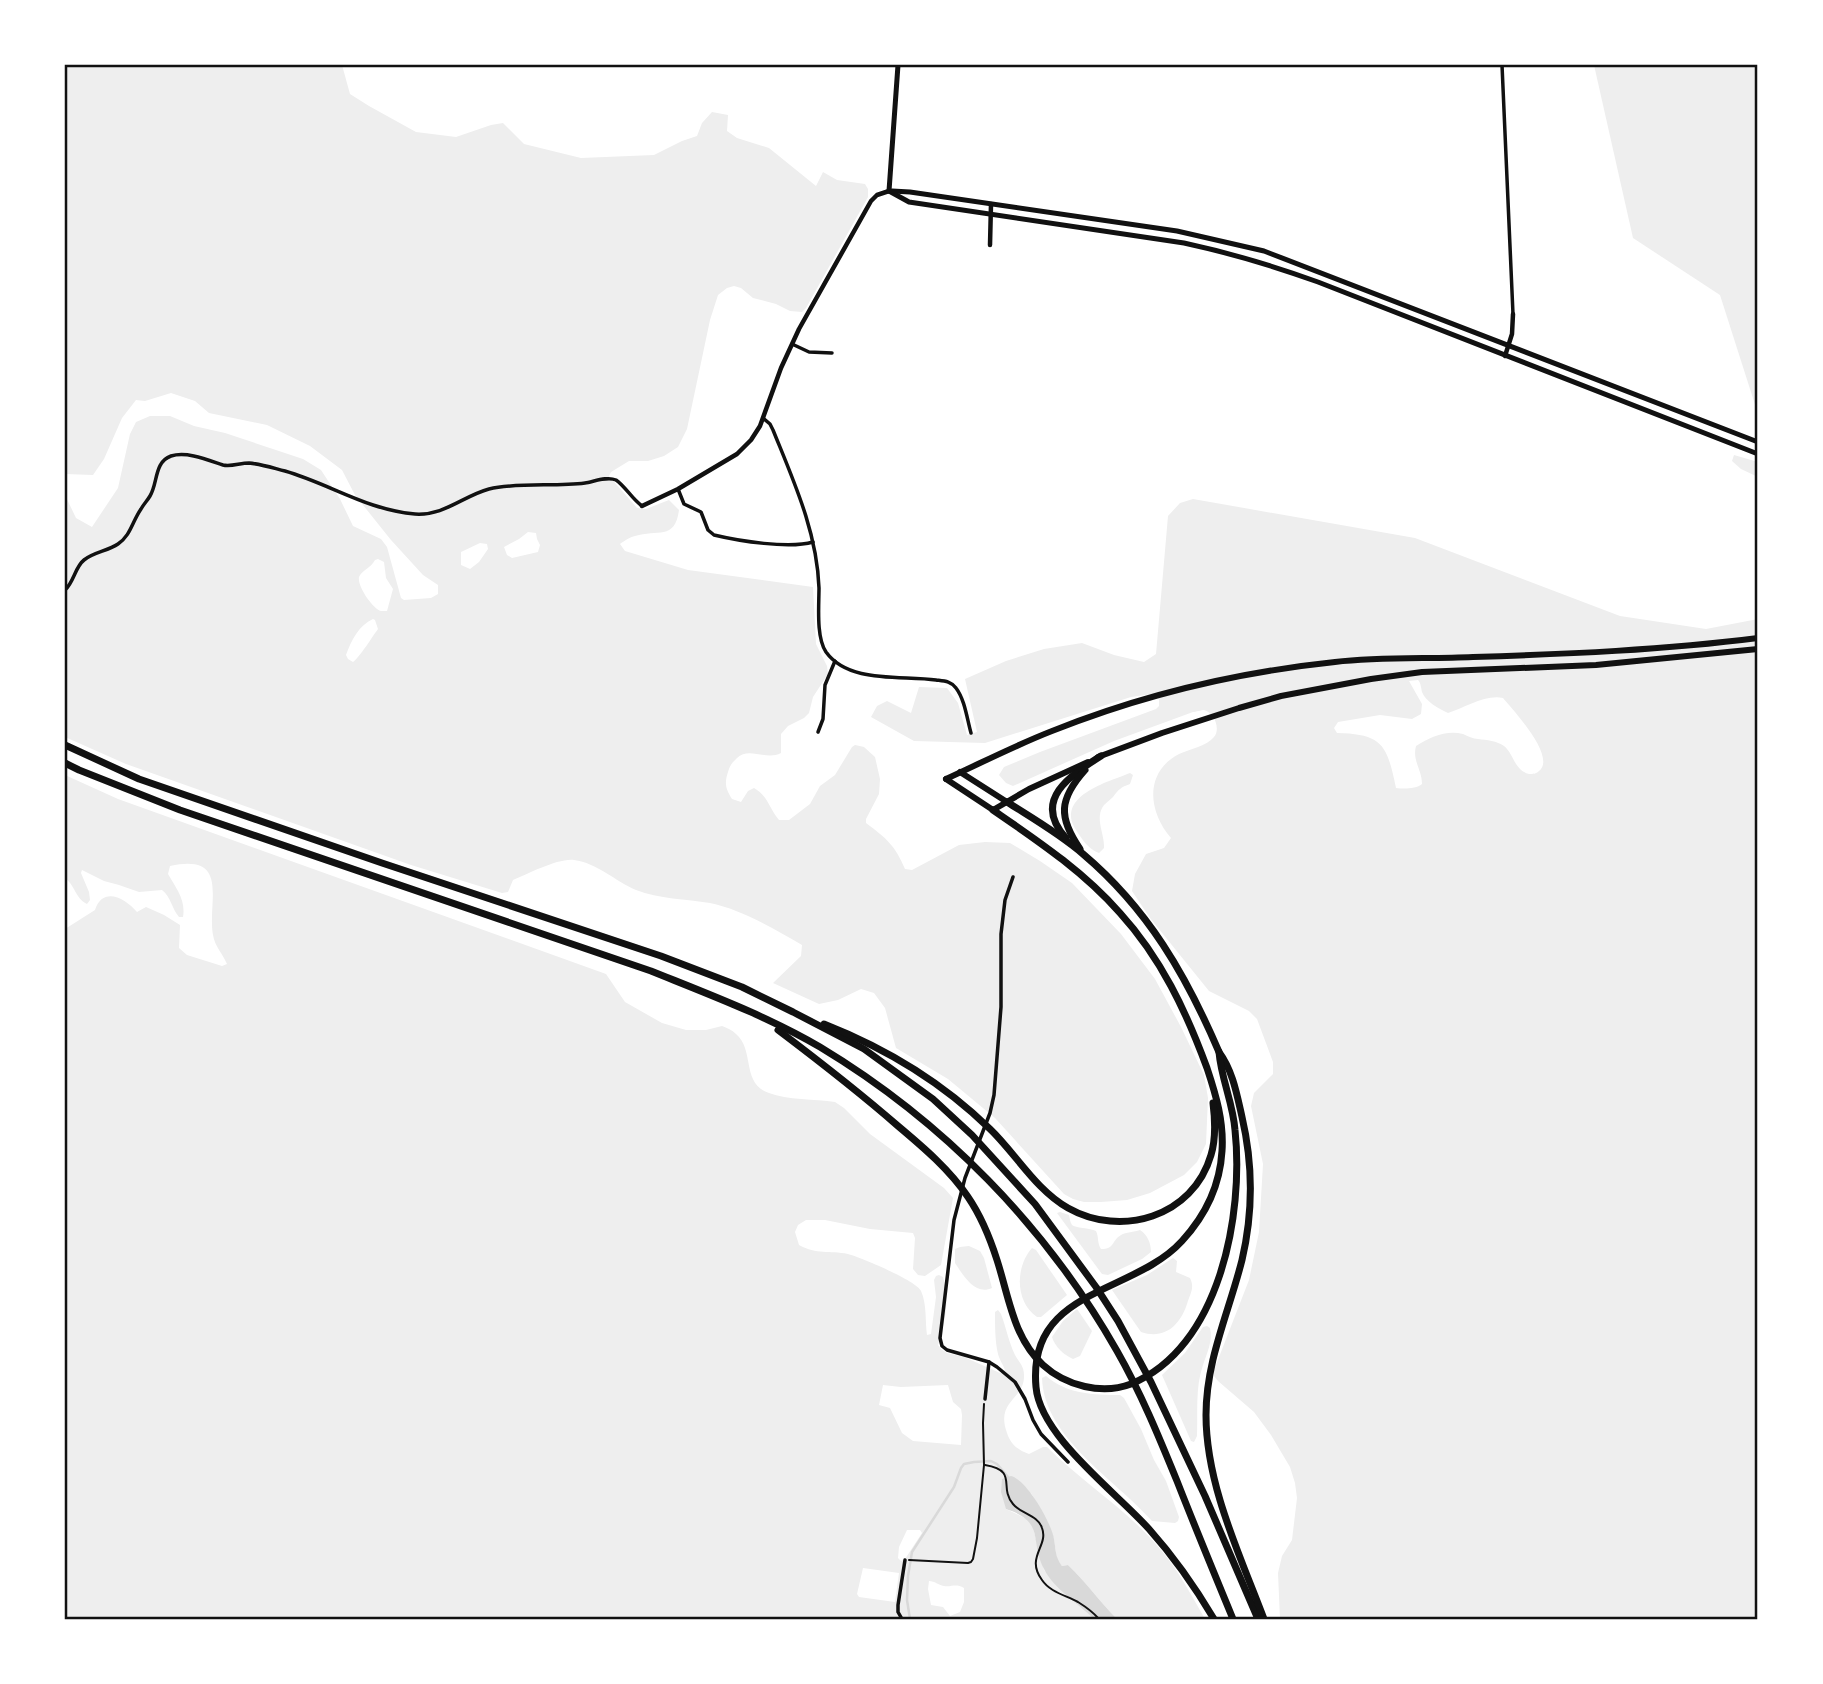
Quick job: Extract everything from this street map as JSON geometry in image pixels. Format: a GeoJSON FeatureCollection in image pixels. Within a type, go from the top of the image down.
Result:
{"type":"FeatureCollection","features":[{"type":"Feature","properties":{"kind":"highway"},"geometry":{"type":"LineString","coordinates":[[65,745],[139,779],[660,956],[741,987],[864,1049],[933,1099],[972,1135],[1042,1213],[1118,1321],[1151,1382],[1205,1496],[1258,1619]]}},
{"type":"Feature","properties":{"kind":"highway"},"geometry":{"type":"LineString","coordinates":[[1077,849],[1054,820],[1056,795],[1068,779],[1101,756]]}},
{"type":"Feature","properties":{"kind":"highway"},"geometry":{"type":"LineString","coordinates":[[1085,855],[1068,830],[1063,807],[1075,781],[1101,756]]}},
{"type":"Feature","properties":{"kind":"highway"},"geometry":{"type":"LineString","coordinates":[[65,763],[180,810],[651,971],[761,1017],[819,1047],[870,1080],[925,1121],[973,1163],[1045,1244],[1097,1317],[1138,1391],[1233,1619]]}},
{"type":"Feature","properties":{"kind":"highway"},"geometry":{"type":"LineString","coordinates":[[1007,802],[1085,855],[1136,908],[1184,976],[1219,1052],[1227,1062],[1237,1092],[1250,1168],[1250,1211],[1241,1262],[1209,1373],[1207,1435],[1209,1455],[1225,1515],[1264,1619]]}},
{"type":"Feature","properties":{"kind":"highway"},"geometry":{"type":"LineString","coordinates":[[993,810],[1070,864],[1133,928],[1179,1000],[1213,1084],[1223,1141],[1219,1173],[1209,1202],[1181,1242],[1155,1263],[1077,1303],[1059,1317],[1046,1334],[1036,1373],[1039,1403],[1051,1426],[1161,1543],[1195,1588],[1214,1619]]}},
{"type":"Feature","properties":{"kind":"highway"},"geometry":{"type":"LineString","coordinates":[[793,1012],[850,1034],[942,1087],[990,1129],[1058,1201],[1080,1214],[1103,1222],[1147,1219],[1175,1205],[1198,1181],[1211,1155],[1214,1132],[1214,1104],[1208,1071]]}},
{"type":"Feature","properties":{"kind":"highway"},"geometry":{"type":"LineString","coordinates":[[761,1017],[849,1084],[949,1172],[983,1223],[1013,1320],[1025,1344],[1052,1373],[1094,1388],[1123,1387],[1142,1380],[1170,1360],[1193,1329],[1217,1282],[1231,1235],[1237,1180],[1233,1116],[1219,1052]]}},
{"type":"Feature","properties":{"kind":"main road"},"geometry":{"type":"LineString","coordinates":[[889,191],[898,65]]}},
{"type":"Feature","properties":{"kind":"main road"},"geometry":{"type":"LineString","coordinates":[[889,191],[1177,231],[1264,251],[1758,442]]}},
{"type":"Feature","properties":{"kind":"main road"},"geometry":{"type":"LineString","coordinates":[[889,191],[909,202],[1184,243],[1240,256],[1318,282],[1758,454]]}},
{"type":"Feature","properties":{"kind":"main road"},"geometry":{"type":"LineString","coordinates":[[1758,638],[1590,652],[1337,662],[1264,672],[1184,689],[1092,716],[1021,743],[946,779],[993,810],[1029,789],[1101,756],[1187,724],[1293,694],[1422,672],[1596,665],[1758,649]]}},
{"type":"Feature","properties":{"kind":"main road"},"geometry":{"type":"LineString","coordinates":[[960,772],[1007,802]]}},
{"type":"Feature","properties":{"kind":"street"},"geometry":{"type":"LineString","coordinates":[[1502,65],[1513,314],[1512,334],[1505,356]]}},
{"type":"Feature","properties":{"kind":"street"},"geometry":{"type":"LineString","coordinates":[[65,590],[70,586],[81,563],[127,536],[154,488],[162,463],[169,457],[178,455],[212,460],[225,466],[247,463],[269,467],[318,482],[368,505],[406,513],[426,514],[444,510],[490,489],[608,479],[616,481],[642,506],[678,489],[737,454],[751,440],[760,426],[792,344],[871,201],[877,195],[889,191]]}},
{"type":"Feature","properties":{"kind":"street"},"geometry":{"type":"LineString","coordinates":[[990,245],[991,204]]}},
{"type":"Feature","properties":{"kind":"street"},"geometry":{"type":"LineString","coordinates":[[792,344],[809,352],[832,354]]}},
{"type":"Feature","properties":{"kind":"street"},"geometry":{"type":"LineString","coordinates":[[762,418],[770,424],[807,516],[818,573],[822,638],[826,652],[848,670],[855,672],[951,683],[962,700],[971,733]]}},
{"type":"Feature","properties":{"kind":"street"},"geometry":{"type":"LineString","coordinates":[[678,489],[684,504],[701,512],[708,530],[715,535],[775,543],[813,542]]}},
{"type":"Feature","properties":{"kind":"street"},"geometry":{"type":"LineString","coordinates":[[818,732],[823,719],[825,685],[835,661]]}},
{"type":"Feature","properties":{"kind":"street"},"geometry":{"type":"LineString","coordinates":[[1013,877],[1005,900],[1001,934],[1001,1007],[994,1095],[990,1113],[965,1178],[954,1220],[939,1334],[942,1346],[947,1350],[989,1362],[1015,1382],[1026,1399],[1037,1427],[1046,1440],[1069,1462]]}},
{"type":"Feature","properties":{"kind":"street"},"geometry":{"type":"LineString","coordinates":[[985,1399],[989,1362]]}},
{"type":"Feature","properties":{"kind":"street"},"geometry":{"type":"LineString","coordinates":[[902,1619],[898,1605],[905,1560]]}},
{"type":"Feature","properties":{"kind":"path"},"geometry":{"type":"LineString","coordinates":[[915,1561],[968,1563],[974,1559],[984,1465],[985,1399]]}},
{"type":"Feature","properties":{"kind":"path"},"geometry":{"type":"LineString","coordinates":[[984,1465],[1001,1469],[1013,1504],[1037,1520],[1042,1528],[1043,1539],[1036,1562],[1042,1580],[1053,1591],[1087,1608],[1099,1619]]}},
{"type":"Feature","properties":{"kind":"shaded area"},"geometry":{"type":"Polygon","coordinates":[[[65,65],[342,65],[350,94],[416,132],[456,137],[503,123],[524,144],[581,158],[654,155],[697,136],[702,123],[712,112],[728,115],[727,131],[737,138],[769,148],[816,186],[823,172],[837,180],[865,184],[868,197],[802,312],[790,311],[753,298],[734,286],[718,295],[710,320],[687,429],[678,447],[664,456],[648,461],[629,461],[609,476],[637,508],[646,509],[669,500],[679,510],[677,520],[669,530],[643,534],[620,544],[625,551],[688,570],[813,587],[816,644],[828,674],[813,697],[809,713],[788,726],[781,734],[781,753],[747,753],[732,763],[726,783],[732,799],[741,802],[748,791],[754,788],[765,798],[779,820],[789,820],[810,804],[820,786],[835,775],[852,747],[864,747],[875,757],[880,779],[879,794],[866,823],[889,843],[905,869],[912,870],[959,845],[1010,843],[1072,883],[1121,934],[1155,979],[1204,1075],[1208,1098],[1206,1144],[1197,1162],[1184,1175],[1150,1193],[1127,1200],[1084,1202],[1073,1199],[1064,1194],[995,1118],[948,1079],[896,1048],[885,1008],[874,993],[861,989],[838,1000],[819,1004],[773,983],[801,956],[802,945],[745,915],[710,903],[645,893],[598,868],[574,860],[552,864],[513,880],[508,892],[502,893],[411,865],[126,764],[65,737],[65,495],[76,518],[92,527],[118,488],[130,434],[136,422],[150,416],[170,416],[194,426],[225,433],[303,459],[321,470],[340,499],[353,526],[381,539],[387,547],[401,598],[431,598],[438,594],[438,585],[423,575],[391,540],[355,495],[342,470],[310,446],[267,425],[209,413],[195,401],[171,393],[145,401],[136,400],[122,418],[104,459],[93,475],[65,474],[65,65]],[[528,532],[504,547],[507,555],[512,558],[538,552],[540,545],[536,533],[528,532]],[[480,543],[461,552],[461,565],[470,569],[488,549],[487,544],[480,543]],[[375,560],[360,575],[359,581],[366,597],[374,606],[381,611],[387,611],[393,589],[386,578],[384,562],[375,560]],[[373,619],[364,625],[350,644],[346,655],[353,662],[378,629],[373,619]]]}},
{"type":"Feature","properties":{"kind":"shaded area"},"geometry":{"type":"Polygon","coordinates":[[[1594,65],[1758,65],[1758,414],[1720,295],[1633,238],[1594,65]]]}},
{"type":"Feature","properties":{"kind":"shaded area"},"geometry":{"type":"Polygon","coordinates":[[[1734,455],[1758,462],[1758,477],[1732,461],[1734,455]]]}},
{"type":"Feature","properties":{"kind":"shaded area"},"geometry":{"type":"Polygon","coordinates":[[[1193,499],[1415,538],[1620,616],[1706,629],[1758,619],[1758,1619],[1280,1619],[1278,1573],[1282,1556],[1292,1540],[1297,1498],[1295,1483],[1290,1467],[1254,1412],[1214,1376],[1249,1280],[1259,1232],[1263,1164],[1251,1106],[1254,1093],[1273,1074],[1273,1062],[1257,1019],[1249,1011],[1209,991],[1150,918],[1132,891],[1135,874],[1146,854],[1164,848],[1171,838],[1163,828],[1154,805],[1153,793],[1160,771],[1179,754],[1211,740],[1217,730],[1215,721],[1208,711],[1193,712],[1114,741],[1013,786],[999,775],[1004,767],[1156,709],[1159,706],[1157,695],[1131,697],[985,743],[914,741],[871,717],[877,706],[887,701],[911,713],[919,687],[947,688],[958,703],[967,735],[977,732],[965,679],[1006,661],[1044,649],[1082,643],[1144,662],[1156,654],[1168,516],[1180,503],[1193,499]],[[1409,681],[1422,704],[1421,714],[1412,719],[1380,715],[1338,722],[1334,728],[1337,733],[1364,736],[1380,745],[1386,752],[1396,788],[1413,788],[1422,784],[1415,756],[1416,746],[1433,737],[1451,733],[1498,743],[1507,749],[1524,772],[1532,774],[1539,771],[1543,764],[1538,745],[1503,698],[1482,700],[1448,713],[1426,699],[1419,681],[1409,681]]]}},
{"type":"Feature","properties":{"kind":"shaded area"},"geometry":{"type":"Polygon","coordinates":[[[1130,773],[1133,775],[1130,784],[1118,791],[1101,810],[1104,848],[1099,853],[1088,846],[1076,830],[1071,818],[1072,808],[1087,792],[1130,773]]]}},
{"type":"Feature","properties":{"kind":"shaded area"},"geometry":{"type":"Polygon","coordinates":[[[65,775],[118,799],[606,974],[625,1002],[662,1023],[686,1030],[706,1030],[722,1026],[731,1030],[742,1041],[751,1075],[760,1089],[784,1097],[835,1102],[870,1134],[944,1188],[953,1198],[941,1265],[925,1276],[918,1275],[913,1269],[913,1233],[870,1229],[825,1220],[806,1220],[798,1225],[795,1232],[799,1245],[812,1250],[854,1256],[910,1281],[921,1291],[927,1335],[931,1334],[936,1297],[934,1280],[939,1275],[943,1277],[946,1311],[938,1345],[947,1353],[964,1357],[1000,1373],[1005,1370],[996,1344],[995,1312],[998,1310],[1024,1372],[1020,1390],[1005,1414],[1004,1422],[1011,1441],[1018,1449],[1029,1454],[1047,1447],[1120,1509],[1167,1558],[1205,1619],[1117,1619],[1068,1565],[1062,1566],[1057,1560],[1049,1525],[1031,1493],[1006,1509],[1029,1520],[1044,1570],[1094,1619],[65,1619],[65,929],[95,910],[103,898],[114,897],[126,902],[137,912],[146,907],[180,925],[179,948],[187,955],[222,966],[227,964],[214,939],[212,883],[209,873],[202,867],[189,864],[170,866],[168,874],[182,900],[183,917],[179,917],[162,890],[139,892],[104,881],[82,870],[89,892],[90,900],[87,904],[65,878],[65,775]],[[883,1385],[879,1405],[890,1408],[902,1433],[913,1441],[961,1445],[961,1409],[953,1402],[948,1385],[883,1385]],[[907,1530],[899,1547],[898,1558],[901,1561],[922,1533],[920,1530],[907,1530]],[[863,1568],[857,1594],[859,1597],[895,1602],[899,1573],[863,1568]],[[929,1581],[931,1605],[943,1607],[950,1616],[960,1612],[964,1602],[964,1588],[929,1581]]]}},
{"type":"Feature","properties":{"kind":"shaded area"},"geometry":{"type":"Polygon","coordinates":[[[1057,1213],[1069,1215],[1072,1225],[1096,1231],[1101,1249],[1111,1246],[1123,1234],[1140,1230],[1148,1240],[1151,1252],[1108,1275],[1102,1274],[1057,1213]]]}},
{"type":"Feature","properties":{"kind":"shaded area"},"geometry":{"type":"Polygon","coordinates":[[[969,1246],[980,1251],[984,1258],[992,1288],[986,1290],[975,1287],[955,1263],[955,1249],[969,1246]]]}},
{"type":"Feature","properties":{"kind":"shaded area"},"geometry":{"type":"Polygon","coordinates":[[[1032,1248],[1067,1295],[1041,1317],[1030,1311],[1021,1294],[1020,1274],[1032,1248]]]}},
{"type":"Feature","properties":{"kind":"shaded area"},"geometry":{"type":"Polygon","coordinates":[[[1173,1258],[1177,1261],[1176,1272],[1190,1278],[1192,1285],[1184,1312],[1176,1324],[1164,1332],[1141,1332],[1112,1290],[1147,1275],[1173,1258]]]}},
{"type":"Feature","properties":{"kind":"shaded area"},"geometry":{"type":"Polygon","coordinates":[[[1077,1309],[1092,1331],[1080,1356],[1073,1359],[1060,1350],[1052,1337],[1063,1321],[1077,1309]]]}},
{"type":"Feature","properties":{"kind":"shaded area"},"geometry":{"type":"Polygon","coordinates":[[[1203,1327],[1210,1328],[1211,1338],[1200,1374],[1197,1436],[1194,1442],[1191,1441],[1162,1375],[1185,1353],[1203,1327]]]}},
{"type":"Feature","properties":{"kind":"shaded area"},"geometry":{"type":"Polygon","coordinates":[[[1046,1376],[1072,1390],[1090,1394],[1120,1395],[1124,1398],[1166,1481],[1179,1517],[1178,1521],[1152,1521],[1068,1439],[1046,1400],[1042,1378],[1046,1376]]]}},
{"type":"Feature","properties":{"kind":"shaded area"},"geometry":{"type":"Polygon","coordinates":[[[1011,1476],[1024,1485],[1044,1514],[1062,1566],[1068,1565],[1117,1619],[1094,1619],[1048,1576],[1040,1559],[1032,1526],[1019,1514],[1006,1509],[1001,1492],[1002,1479],[1011,1476]]]}},
{"type":"Feature","properties":{"kind":"waterway"},"geometry":{"type":"LineString","coordinates":[[910,1619],[907,1600],[912,1552],[954,1487],[961,1468],[964,1464],[991,1461],[1008,1477]]}}]}
